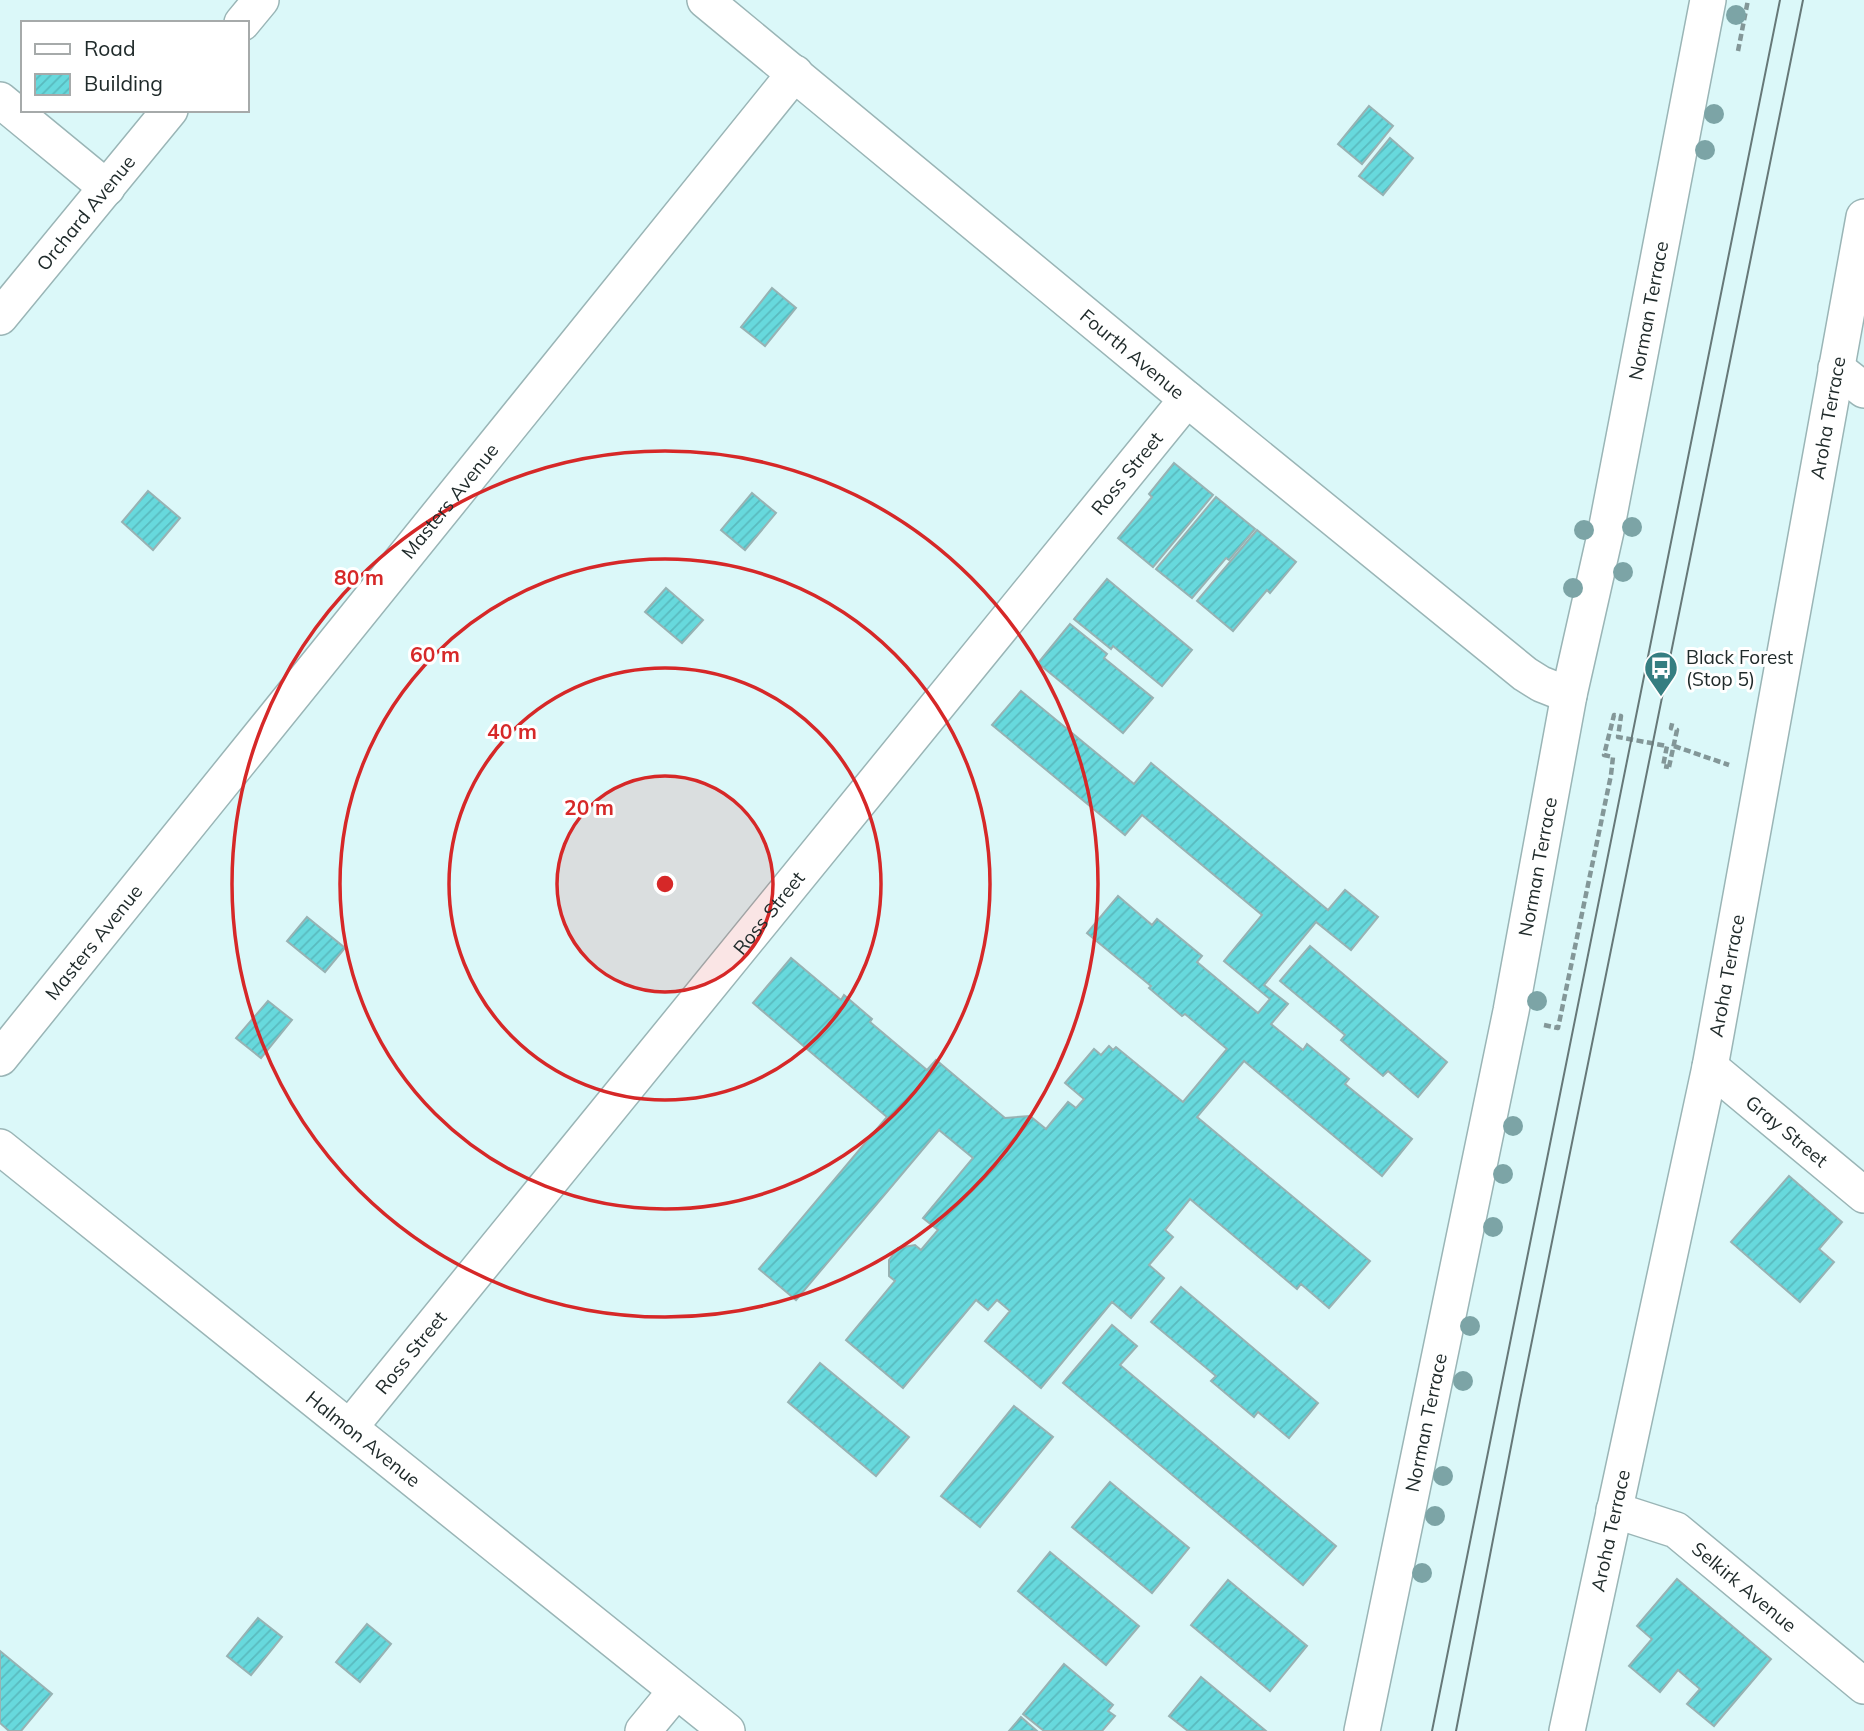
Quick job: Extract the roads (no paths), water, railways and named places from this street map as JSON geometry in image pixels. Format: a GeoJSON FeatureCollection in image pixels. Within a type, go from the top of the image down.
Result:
{"type":"FeatureCollection","features":[{"type":"Feature","properties":{"kind":"street"},"geometry":{"type":"LineString","coordinates":[[244,21],[261,0]]}},
{"type":"Feature","properties":{"kind":"street","name":"Fourth Avenue"},"geometry":{"type":"LineString","coordinates":[[705,0],[1187,399],[1525,674],[1541,684],[1569,695]]}},
{"type":"Feature","properties":{"kind":"street","name":"Norman Terrace"},"geometry":{"type":"LineString","coordinates":[[1362,1731],[1511,1011],[1569,695],[1606,531],[1708,0]]}},
{"type":"Feature","properties":{"kind":"street","name":"Masters Avenue"},"geometry":{"type":"LineString","coordinates":[[0,1058],[795,74]]}},
{"type":"Feature","properties":{"kind":"street"},"geometry":{"type":"LineString","coordinates":[[0,100],[107,188]]}},
{"type":"Feature","properties":{"kind":"street","name":"Orchard Avenue"},"geometry":{"type":"LineString","coordinates":[[0,317],[168,112]]}},
{"type":"Feature","properties":{"kind":"street","name":"Aroha Terrace"},"geometry":{"type":"LineString","coordinates":[[1567,1731],[1710,1067],[1864,217]]}},
{"type":"Feature","properties":{"kind":"street"},"geometry":{"type":"LineString","coordinates":[[1836,368],[1864,390]]}},
{"type":"Feature","properties":{"kind":"street","name":"Ross Street"},"geometry":{"type":"LineString","coordinates":[[350,1427],[1187,399]]}},
{"type":"Feature","properties":{"kind":"street","name":"Gray Street"},"geometry":{"type":"LineString","coordinates":[[1710,1067],[1864,1195]]}},
{"type":"Feature","properties":{"kind":"street","name":"Halmon Avenue"},"geometry":{"type":"LineString","coordinates":[[0,1147],[727,1731]]}},
{"type":"Feature","properties":{"kind":"street","name":"Selkirk Avenue"},"geometry":{"type":"LineString","coordinates":[[1614,1510],[1676,1530],[1860,1675]]}},
{"type":"Feature","properties":{"kind":"street"},"geometry":{"type":"LineString","coordinates":[[643,1731],[676,1691]]}},
{"type":"Feature","properties":{"kind":"tram line"},"geometry":{"type":"LineString","coordinates":[[1432,1731],[1780,0]]}},
{"type":"Feature","properties":{"kind":"tram line"},"geometry":{"type":"LineString","coordinates":[[1456,1731],[1520,1400],[1803,0]]}},
{"type":"Feature","properties":{"kind":"place","name":"Black Forest (Stop 5)"},"geometry":{"type":"Point","coordinates":[1661,698]}}]}
